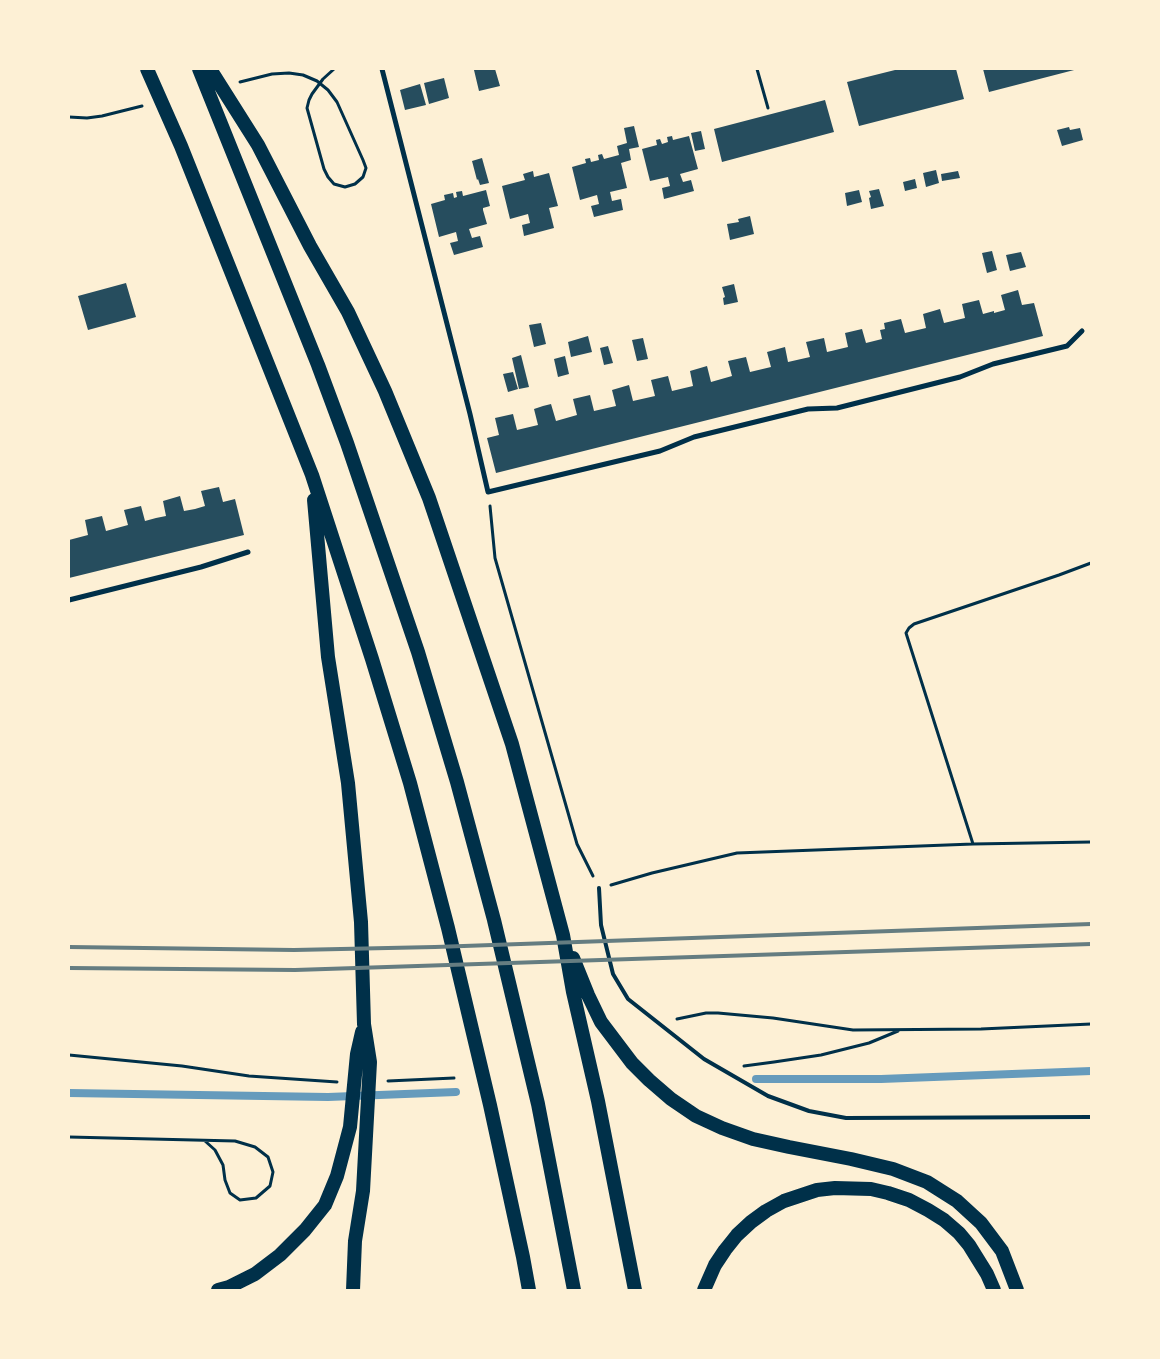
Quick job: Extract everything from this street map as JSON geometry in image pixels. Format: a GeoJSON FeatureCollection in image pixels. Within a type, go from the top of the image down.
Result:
{"type":"FeatureCollection","features":[{"type":"Feature","properties":{"kind":"highway"},"geometry":{"type":"LineString","coordinates":[[147,69],[181,146],[312,475],[372,659],[410,783],[448,928],[483,1074],[529,1290]]}},
{"type":"Feature","properties":{"kind":"highway"},"geometry":{"type":"LineString","coordinates":[[200,69],[318,365],[350,452],[418,652],[457,782],[494,920],[538,1104],[574,1290]]}},
{"type":"Feature","properties":{"kind":"highway"},"geometry":{"type":"LineString","coordinates":[[210,69],[258,145],[310,246],[348,312],[385,391],[429,498],[512,744],[563,935],[573,992],[598,1101],[635,1290]]}},
{"type":"Feature","properties":{"kind":"highway"},"geometry":{"type":"LineString","coordinates":[[312,475],[328,657],[348,782],[361,922],[364,1024],[370,1062],[364,1191],[355,1241],[353,1290]]}},
{"type":"Feature","properties":{"kind":"highway"},"geometry":{"type":"LineString","coordinates":[[563,935],[601,1022],[632,1063],[671,1099],[696,1116],[753,1139],[893,1169],[927,1182],[957,1201],[981,1223],[1002,1251],[1017,1290]]}},
{"type":"Feature","properties":{"kind":"highway"},"geometry":{"type":"LineString","coordinates":[[218,1290],[229,1287],[255,1274],[280,1255],[305,1230],[324,1205],[334,1184],[350,1127],[357,1054],[364,1024]]}},
{"type":"Feature","properties":{"kind":"highway"},"geometry":{"type":"LineString","coordinates":[[704,1290],[724,1250],[751,1222],[784,1201],[817,1190],[835,1188],[871,1189],[888,1193],[909,1200],[944,1220],[969,1245],[987,1274],[994,1290]]}},
{"type":"Feature","properties":{"kind":"street"},"geometry":{"type":"LineString","coordinates":[[382,69],[488,492],[660,451],[694,437],[808,409],[837,408],[960,377],[993,364],[1067,346],[1082,331]]}},
{"type":"Feature","properties":{"kind":"street"},"geometry":{"type":"LineString","coordinates":[[69,600],[201,567],[248,552]]}},
{"type":"Feature","properties":{"kind":"lane"},"geometry":{"type":"LineString","coordinates":[[598,888],[601,925],[613,974],[628,999],[704,1059],[768,1096],[809,1111],[846,1118],[1091,1117]]}},
{"type":"Feature","properties":{"kind":"path"},"geometry":{"type":"LineString","coordinates":[[334,69],[322,79],[312,94],[307,108],[324,169],[334,184],[345,187],[355,184],[363,177],[366,168],[364,160]]}},
{"type":"Feature","properties":{"kind":"path"},"geometry":{"type":"LineString","coordinates":[[757,69],[768,108]]}},
{"type":"Feature","properties":{"kind":"path"},"geometry":{"type":"LineString","coordinates":[[488,492],[495,558],[577,844],[598,888],[652,873],[737,854],[973,844],[1091,842]]}},
{"type":"Feature","properties":{"kind":"path"},"geometry":{"type":"LineString","coordinates":[[973,844],[906,633],[914,624],[1091,563]]}},
{"type":"Feature","properties":{"kind":"path"},"geometry":{"type":"LineString","coordinates":[[657,1023],[706,1013],[718,1013],[773,1018],[853,1030],[980,1029],[1091,1024]]}},
{"type":"Feature","properties":{"kind":"path"},"geometry":{"type":"LineString","coordinates":[[736,1066],[821,1055],[869,1042],[902,1029]]}},
{"type":"Feature","properties":{"kind":"path"},"geometry":{"type":"LineString","coordinates":[[69,1055],[182,1066],[249,1076],[343,1082]]}},
{"type":"Feature","properties":{"kind":"path"},"geometry":{"type":"LineString","coordinates":[[380,1081],[454,1078]]}},
{"type":"Feature","properties":{"kind":"path"},"geometry":{"type":"LineString","coordinates":[[69,1137],[235,1141],[256,1147],[268,1157],[273,1172],[270,1186],[256,1198],[240,1200],[230,1193],[225,1180],[223,1165],[216,1150],[205,1141]]}},
{"type":"Feature","properties":{"kind":"building"},"geometry":{"type":"Polygon","coordinates":[[[495,69],[500,86],[479,91],[474,70],[495,69]]]}},
{"type":"Feature","properties":{"kind":"building"},"geometry":{"type":"Polygon","coordinates":[[[899,69],[956,69],[964,99],[859,126],[847,82],[899,69]]]}},
{"type":"Feature","properties":{"kind":"building"},"geometry":{"type":"Polygon","coordinates":[[[983,69],[1078,69],[989,92],[983,69]]]}},
{"type":"Feature","properties":{"kind":"building"},"geometry":{"type":"Polygon","coordinates":[[[444,78],[449,98],[429,104],[424,83],[444,78]]]}},
{"type":"Feature","properties":{"kind":"building"},"geometry":{"type":"Polygon","coordinates":[[[420,84],[426,105],[405,110],[400,90],[420,84]]]}},
{"type":"Feature","properties":{"kind":"building"},"geometry":{"type":"Polygon","coordinates":[[[825,100],[834,132],[722,162],[714,129],[825,100]]]}},
{"type":"Feature","properties":{"kind":"building"},"geometry":{"type":"Polygon","coordinates":[[[634,126],[639,147],[629,149],[631,160],[621,163],[627,188],[610,192],[612,201],[621,199],[623,210],[594,217],[591,206],[599,204],[597,195],[580,200],[572,167],[586,163],[585,159],[590,158],[591,162],[599,160],[598,155],[602,154],[604,159],[619,155],[617,146],[627,143],[624,128],[634,126]]]}},
{"type":"Feature","properties":{"kind":"building"},"geometry":{"type":"Polygon","coordinates":[[[1069,127],[1070,130],[1080,128],[1083,140],[1062,146],[1057,130],[1069,127]]]}},
{"type":"Feature","properties":{"kind":"building"},"geometry":{"type":"Polygon","coordinates":[[[701,131],[705,149],[695,151],[691,133],[701,131]]]}},
{"type":"Feature","properties":{"kind":"building"},"geometry":{"type":"Polygon","coordinates":[[[672,136],[673,140],[689,136],[698,169],[680,174],[683,182],[691,180],[694,191],[664,199],[662,188],[670,186],[668,177],[650,181],[642,149],[657,145],[656,140],[660,139],[662,144],[668,142],[667,137],[672,136]]]}},
{"type":"Feature","properties":{"kind":"building"},"geometry":{"type":"Polygon","coordinates":[[[482,158],[489,183],[480,185],[472,161],[482,158]]]}},
{"type":"Feature","properties":{"kind":"building"},"geometry":{"type":"Polygon","coordinates":[[[936,170],[939,183],[926,187],[923,173],[936,170]]]}},
{"type":"Feature","properties":{"kind":"building"},"geometry":{"type":"Polygon","coordinates":[[[533,171],[534,177],[549,173],[558,206],[549,208],[554,228],[524,236],[522,225],[530,223],[528,214],[510,219],[502,186],[525,180],[523,174],[533,171]]]}},
{"type":"Feature","properties":{"kind":"building"},"geometry":{"type":"Polygon","coordinates":[[[958,171],[960,178],[942,181],[941,174],[958,171]]]}},
{"type":"Feature","properties":{"kind":"building"},"geometry":{"type":"Polygon","coordinates":[[[915,179],[917,188],[905,191],[903,182],[915,179]]]}},
{"type":"Feature","properties":{"kind":"building"},"geometry":{"type":"Polygon","coordinates":[[[879,189],[884,206],[871,209],[869,191],[879,189]]]}},
{"type":"Feature","properties":{"kind":"building"},"geometry":{"type":"Polygon","coordinates":[[[486,190],[490,206],[483,208],[483,210],[487,224],[469,229],[472,238],[480,236],[483,247],[454,255],[450,243],[458,241],[456,232],[439,237],[431,204],[445,200],[444,195],[453,193],[454,198],[457,197],[456,192],[462,191],[463,196],[486,190]]]}},
{"type":"Feature","properties":{"kind":"building"},"geometry":{"type":"Polygon","coordinates":[[[859,190],[862,202],[847,206],[845,193],[859,190]]]}},
{"type":"Feature","properties":{"kind":"building"},"geometry":{"type":"Polygon","coordinates":[[[750,216],[754,234],[730,240],[727,224],[739,222],[738,219],[750,216]]]}},
{"type":"Feature","properties":{"kind":"building"},"geometry":{"type":"Polygon","coordinates":[[[992,251],[997,270],[987,273],[982,253],[992,251]]]}},
{"type":"Feature","properties":{"kind":"building"},"geometry":{"type":"Polygon","coordinates":[[[1021,252],[1026,267],[1010,271],[1006,255],[1021,252]]]}},
{"type":"Feature","properties":{"kind":"building"},"geometry":{"type":"Polygon","coordinates":[[[126,283],[136,317],[88,330],[78,296],[126,283]]]}},
{"type":"Feature","properties":{"kind":"building"},"geometry":{"type":"Polygon","coordinates":[[[734,284],[738,302],[724,305],[723,298],[725,297],[722,287],[734,284]]]}},
{"type":"Feature","properties":{"kind":"building"},"geometry":{"type":"Polygon","coordinates":[[[1018,290],[1022,305],[1034,303],[1043,336],[496,473],[487,438],[499,435],[495,418],[513,414],[517,430],[538,425],[534,409],[551,404],[556,421],[577,415],[573,399],[590,395],[594,411],[616,406],[612,390],[629,385],[633,401],[655,396],[651,380],[668,376],[672,391],[693,386],[690,371],[707,366],[711,382],[732,376],[728,361],[746,357],[750,372],[771,367],[767,352],[785,347],[788,362],[810,357],[806,342],[824,338],[827,352],[848,347],[845,333],[862,329],[866,343],[882,339],[880,330],[885,329],[884,323],[901,319],[905,333],[926,328],[923,314],[940,309],[944,323],[965,318],[962,304],[979,300],[983,314],[994,311],[994,313],[1005,310],[1001,295],[1018,290]]]}},
{"type":"Feature","properties":{"kind":"building"},"geometry":{"type":"Polygon","coordinates":[[[541,323],[546,344],[534,347],[529,325],[541,323]]]}},
{"type":"Feature","properties":{"kind":"building"},"geometry":{"type":"Polygon","coordinates":[[[588,336],[592,352],[571,357],[568,342],[588,336]]]}},
{"type":"Feature","properties":{"kind":"building"},"geometry":{"type":"Polygon","coordinates":[[[643,338],[648,359],[637,361],[632,340],[643,338]]]}},
{"type":"Feature","properties":{"kind":"building"},"geometry":{"type":"Polygon","coordinates":[[[608,346],[613,363],[604,365],[600,348],[608,346]]]}},
{"type":"Feature","properties":{"kind":"building"},"geometry":{"type":"Polygon","coordinates":[[[521,355],[529,387],[519,389],[512,358],[521,355]]]}},
{"type":"Feature","properties":{"kind":"building"},"geometry":{"type":"Polygon","coordinates":[[[565,356],[569,374],[558,377],[554,359],[565,356]]]}},
{"type":"Feature","properties":{"kind":"building"},"geometry":{"type":"Polygon","coordinates":[[[513,372],[518,389],[508,392],[503,374],[513,372]]]}},
{"type":"Feature","properties":{"kind":"building"},"geometry":{"type":"Polygon","coordinates":[[[219,487],[223,502],[235,499],[244,535],[69,578],[69,540],[88,535],[85,520],[102,516],[106,531],[128,525],[124,510],[141,506],[145,521],[166,516],[163,501],[180,496],[184,511],[195,509],[205,506],[201,491],[219,487]]]}},
{"type":"Feature","properties":{"kind":"waterway"},"geometry":{"type":"LineString","coordinates":[[756,1079],[881,1079],[1091,1071]]}},
{"type":"Feature","properties":{"kind":"waterway"},"geometry":{"type":"LineString","coordinates":[[69,1093],[328,1097],[456,1092]]}},
{"type":"Feature","properties":{"kind":"railway"},"geometry":{"type":"LineString","coordinates":[[69,947],[294,950],[435,947],[1091,924]]}},
{"type":"Feature","properties":{"kind":"railway"},"geometry":{"type":"LineString","coordinates":[[69,968],[295,970],[1091,944]]}}]}
